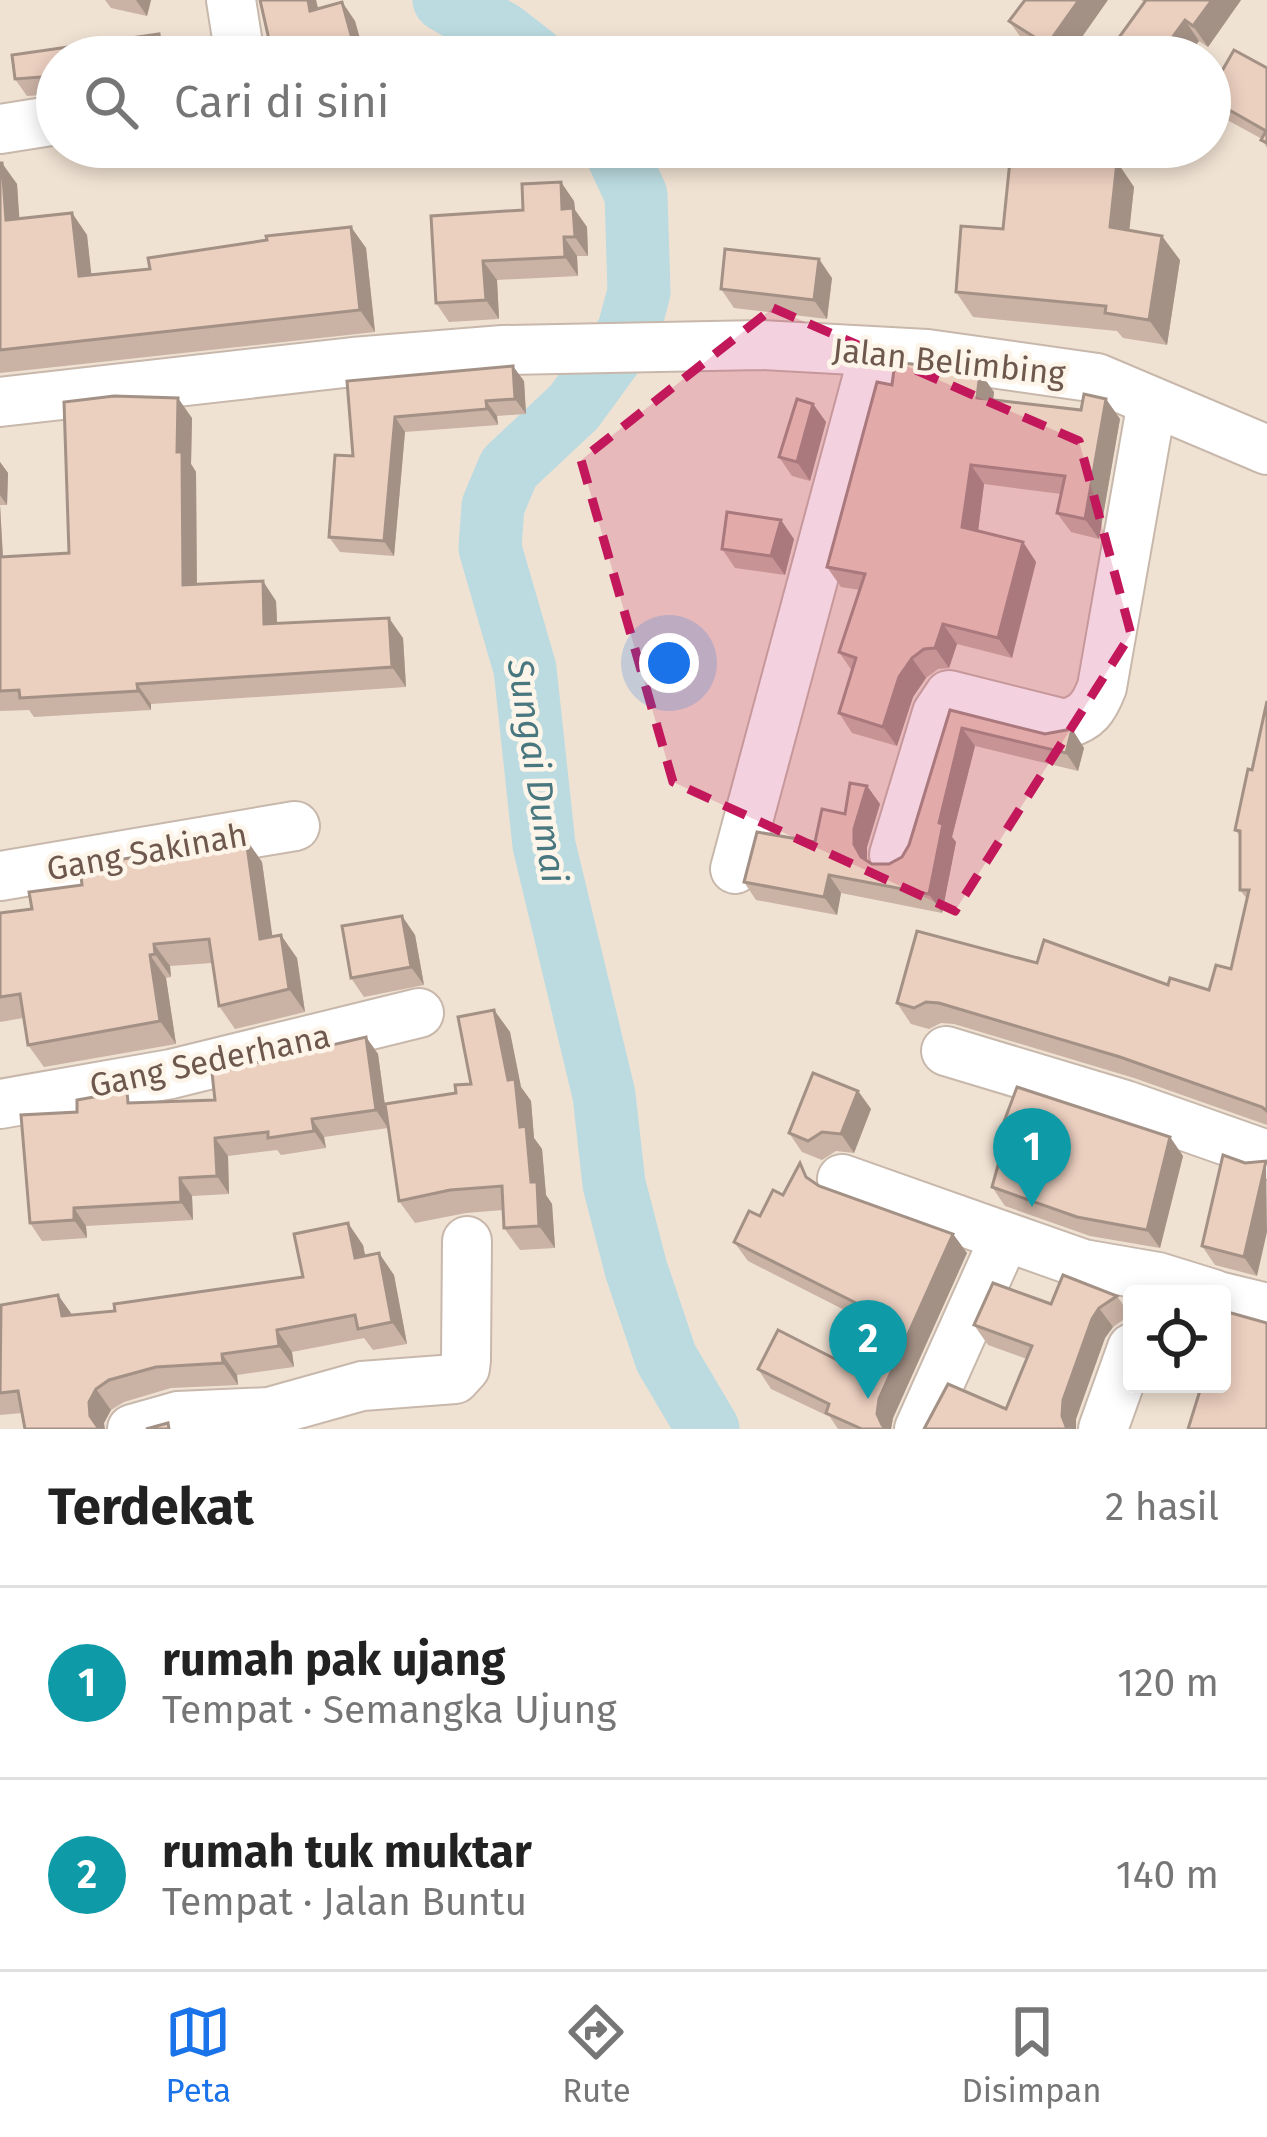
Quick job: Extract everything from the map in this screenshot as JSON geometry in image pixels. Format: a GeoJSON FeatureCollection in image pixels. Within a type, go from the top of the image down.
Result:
{"type":"FeatureCollection","features":[{"type":"Feature","properties":{"kind":"street"},"geometry":{"type":"LineString","coordinates":[[231,0],[237,36]]}},
{"type":"Feature","properties":{"kind":"street"},"geometry":{"type":"LineString","coordinates":[[0,129],[36,123]]}},
{"type":"Feature","properties":{"kind":"street","name":"Jalan Belimbing"},"geometry":{"type":"LineString","coordinates":[[0,402],[503,350],[760,345],[927,354],[1097,378],[1267,450]]}},
{"type":"Feature","properties":{"kind":"street"},"geometry":{"type":"LineString","coordinates":[[735,868],[874,353]]}},
{"type":"Feature","properties":{"kind":"street"},"geometry":{"type":"LineString","coordinates":[[894,855],[938,713],[949,694],[1065,724],[1081,720],[1095,707],[1152,402]]}},
{"type":"Feature","properties":{"kind":"street","name":"Gang Sakinah"},"geometry":{"type":"LineString","coordinates":[[0,877],[295,826]]}},
{"type":"Feature","properties":{"kind":"street","name":"Gang Sederhana"},"geometry":{"type":"LineString","coordinates":[[0,1104],[171,1074],[419,1013]]}},
{"type":"Feature","properties":{"kind":"street"},"geometry":{"type":"LineString","coordinates":[[946,1052],[1125,1105],[1267,1155]]}},
{"type":"Feature","properties":{"kind":"street"},"geometry":{"type":"LineString","coordinates":[[842,1179],[1152,1285]]}},
{"type":"Feature","properties":{"kind":"street"},"geometry":{"type":"LineString","coordinates":[[920,1429],[1005,1237]]}},
{"type":"Feature","properties":{"kind":"street"},"geometry":{"type":"LineString","coordinates":[[132,1429],[178,1416],[269,1412],[362,1386],[455,1379],[466,1360],[467,1241]]}},
{"type":"Feature","properties":{"kind":"street"},"geometry":{"type":"LineString","coordinates":[[1231,1298],[1267,1308]]}},
{"type":"Feature","properties":{"kind":"street"},"geometry":{"type":"LineString","coordinates":[[1102,1429],[1123,1372]]}},
{"type":"Feature","properties":{"kind":"highlighted area"},"geometry":{"type":"Polygon","coordinates":[[[773,308],[1079,441],[1131,634],[955,911],[673,782],[581,460],[773,308]]]}},
{"type":"Feature","properties":{"kind":"shaded area"},"geometry":{"type":"Polygon","coordinates":[[[0,0],[1267,0],[1267,1429],[0,1429],[0,0]]]}},
{"type":"Feature","properties":{"kind":"building"},"geometry":{"type":"Polygon","coordinates":[[[260,0],[308,0],[310,11],[342,2],[351,36],[268,36],[260,0]]]}},
{"type":"Feature","properties":{"kind":"building"},"geometry":{"type":"Polygon","coordinates":[[[1025,0],[1079,0],[1053,36],[1033,36],[1009,21],[1025,0]]]}},
{"type":"Feature","properties":{"kind":"building"},"geometry":{"type":"Polygon","coordinates":[[[1146,0],[1212,0],[1193,26],[1185,20],[1173,36],[1120,36],[1146,0]]]}},
{"type":"Feature","properties":{"kind":"building"},"geometry":{"type":"Polygon","coordinates":[[[1234,50],[1267,68],[1267,143],[1261,140],[1266,131],[1231,111],[1234,50]]]}},
{"type":"Feature","properties":{"kind":"building"},"geometry":{"type":"Polygon","coordinates":[[[36,52],[36,77],[15,79],[12,55],[36,52]]]}},
{"type":"Feature","properties":{"kind":"building"},"geometry":{"type":"Polygon","coordinates":[[[0,163],[6,220],[72,213],[79,276],[150,269],[148,258],[267,240],[266,236],[351,227],[360,310],[0,350],[0,163]]]}},
{"type":"Feature","properties":{"kind":"building"},"geometry":{"type":"Polygon","coordinates":[[[1009,168],[1116,168],[1110,227],[1162,236],[1149,320],[1105,313],[1106,306],[956,292],[961,226],[1003,229],[1009,168]]]}},
{"type":"Feature","properties":{"kind":"building"},"geometry":{"type":"Polygon","coordinates":[[[561,182],[562,209],[573,208],[575,237],[564,237],[565,257],[483,261],[486,300],[436,303],[431,216],[523,210],[522,184],[561,182]]]}},
{"type":"Feature","properties":{"kind":"building"},"geometry":{"type":"Polygon","coordinates":[[[725,249],[819,259],[814,300],[721,289],[725,249]]]}},
{"type":"Feature","properties":{"kind":"building"},"geometry":{"type":"Polygon","coordinates":[[[895,362],[980,372],[977,398],[1081,410],[1084,394],[1106,399],[1085,519],[1057,513],[1065,476],[971,465],[962,527],[1023,542],[998,638],[943,624],[935,648],[912,658],[899,677],[883,727],[839,713],[856,658],[839,652],[865,574],[827,567],[877,382],[892,385],[895,362]]]}},
{"type":"Feature","properties":{"kind":"building"},"geometry":{"type":"Polygon","coordinates":[[[513,366],[515,399],[486,401],[487,409],[395,417],[384,541],[329,537],[335,455],[353,456],[347,381],[513,366]]]}},
{"type":"Feature","properties":{"kind":"building"},"geometry":{"type":"Polygon","coordinates":[[[114,396],[178,398],[183,585],[263,581],[264,624],[389,618],[392,667],[137,684],[138,691],[20,698],[19,690],[0,691],[0,557],[69,553],[64,402],[114,396]]]}},
{"type":"Feature","properties":{"kind":"building"},"geometry":{"type":"Polygon","coordinates":[[[797,399],[813,404],[797,462],[779,457],[797,399]]]}},
{"type":"Feature","properties":{"kind":"building"},"geometry":{"type":"Polygon","coordinates":[[[727,512],[781,520],[771,556],[722,549],[727,512]]]}},
{"type":"Feature","properties":{"kind":"building"},"geometry":{"type":"Polygon","coordinates":[[[1267,701],[1267,1111],[1120,1057],[939,1003],[914,1008],[897,1003],[917,931],[1037,963],[1044,940],[1168,985],[1170,978],[1209,990],[1216,965],[1231,969],[1249,890],[1240,890],[1240,831],[1235,830],[1267,701]]]}},
{"type":"Feature","properties":{"kind":"building"},"geometry":{"type":"Polygon","coordinates":[[[950,710],[1045,734],[1072,729],[1066,753],[962,728],[939,823],[943,824],[929,894],[829,875],[824,897],[744,882],[757,832],[815,842],[822,809],[845,814],[850,783],[867,786],[854,829],[854,844],[861,857],[872,864],[889,864],[902,857],[950,710]]]}},
{"type":"Feature","properties":{"kind":"building"},"geometry":{"type":"Polygon","coordinates":[[[246,839],[260,939],[281,935],[289,989],[219,1006],[209,939],[154,944],[155,954],[150,955],[160,1021],[28,1045],[20,994],[0,997],[0,913],[32,909],[29,892],[82,885],[80,866],[246,839]]]}},
{"type":"Feature","properties":{"kind":"building"},"geometry":{"type":"Polygon","coordinates":[[[402,916],[411,967],[351,978],[342,926],[402,916]]]}},
{"type":"Feature","properties":{"kind":"building"},"geometry":{"type":"Polygon","coordinates":[[[494,1010],[508,1080],[515,1079],[520,1127],[526,1126],[531,1182],[537,1182],[539,1226],[504,1228],[502,1186],[399,1201],[385,1104],[456,1093],[455,1085],[471,1084],[458,1017],[494,1010]]]}},
{"type":"Feature","properties":{"kind":"building"},"geometry":{"type":"Polygon","coordinates":[[[366,1037],[376,1110],[312,1119],[314,1131],[268,1138],[268,1132],[215,1138],[217,1176],[180,1178],[181,1202],[74,1208],[74,1220],[30,1223],[21,1115],[77,1112],[77,1100],[127,1091],[128,1103],[215,1100],[212,1073],[366,1037]]]}},
{"type":"Feature","properties":{"kind":"building"},"geometry":{"type":"Polygon","coordinates":[[[813,1073],[858,1091],[841,1134],[822,1132],[808,1141],[789,1133],[813,1073]]]}},
{"type":"Feature","properties":{"kind":"building"},"geometry":{"type":"Polygon","coordinates":[[[1017,1087],[1170,1137],[1147,1230],[1077,1217],[992,1187],[1008,1129],[1002,1127],[1017,1087]]]}},
{"type":"Feature","properties":{"kind":"building"},"geometry":{"type":"Polygon","coordinates":[[[1223,1155],[1245,1163],[1266,1161],[1244,1257],[1202,1246],[1223,1155]]]}},
{"type":"Feature","properties":{"kind":"building"},"geometry":{"type":"Polygon","coordinates":[[[800,1163],[806,1177],[819,1186],[953,1234],[879,1399],[877,1414],[886,1429],[862,1429],[826,1413],[829,1404],[758,1369],[778,1330],[847,1365],[870,1310],[734,1242],[749,1211],[760,1216],[773,1190],[783,1195],[800,1163]]]}},
{"type":"Feature","properties":{"kind":"building"},"geometry":{"type":"Polygon","coordinates":[[[348,1223],[355,1258],[379,1253],[392,1322],[358,1329],[355,1315],[277,1330],[279,1346],[222,1354],[223,1363],[156,1367],[109,1380],[89,1402],[90,1416],[99,1429],[25,1429],[18,1391],[0,1393],[1,1305],[58,1295],[62,1316],[303,1277],[294,1234],[348,1223]]]}},
{"type":"Feature","properties":{"kind":"building"},"geometry":{"type":"Polygon","coordinates":[[[1063,1275],[1117,1296],[1092,1319],[1063,1400],[1067,1429],[924,1429],[948,1384],[1006,1409],[1032,1346],[974,1325],[993,1283],[1051,1304],[1063,1275]]]}},
{"type":"Feature","properties":{"kind":"building"},"geometry":{"type":"Polygon","coordinates":[[[1231,1313],[1267,1323],[1267,1429],[1188,1429],[1199,1393],[1231,1393],[1231,1313]]]}},
{"type":"Feature","properties":{"kind":"waterway","name":"Sungai Dumai"},"geometry":{"type":"LineString","coordinates":[[444,0],[506,36]]}},
{"type":"Feature","properties":{"kind":"waterway","name":"Sungai Dumai"},"geometry":{"type":"LineString","coordinates":[[624,168],[636,195],[639,292],[628,333],[574,407],[509,468],[493,506],[490,548],[525,669],[544,845],[604,1095],[614,1184],[666,1358],[708,1429]]}},
{"type":"Feature","properties":{"kind":"place","name":"rumah pak ujang"},"geometry":{"type":"Point","coordinates":[1032,1207]}},
{"type":"Feature","properties":{"kind":"place","name":"rumah tuk muktar"},"geometry":{"type":"Point","coordinates":[868,1399]}}]}
